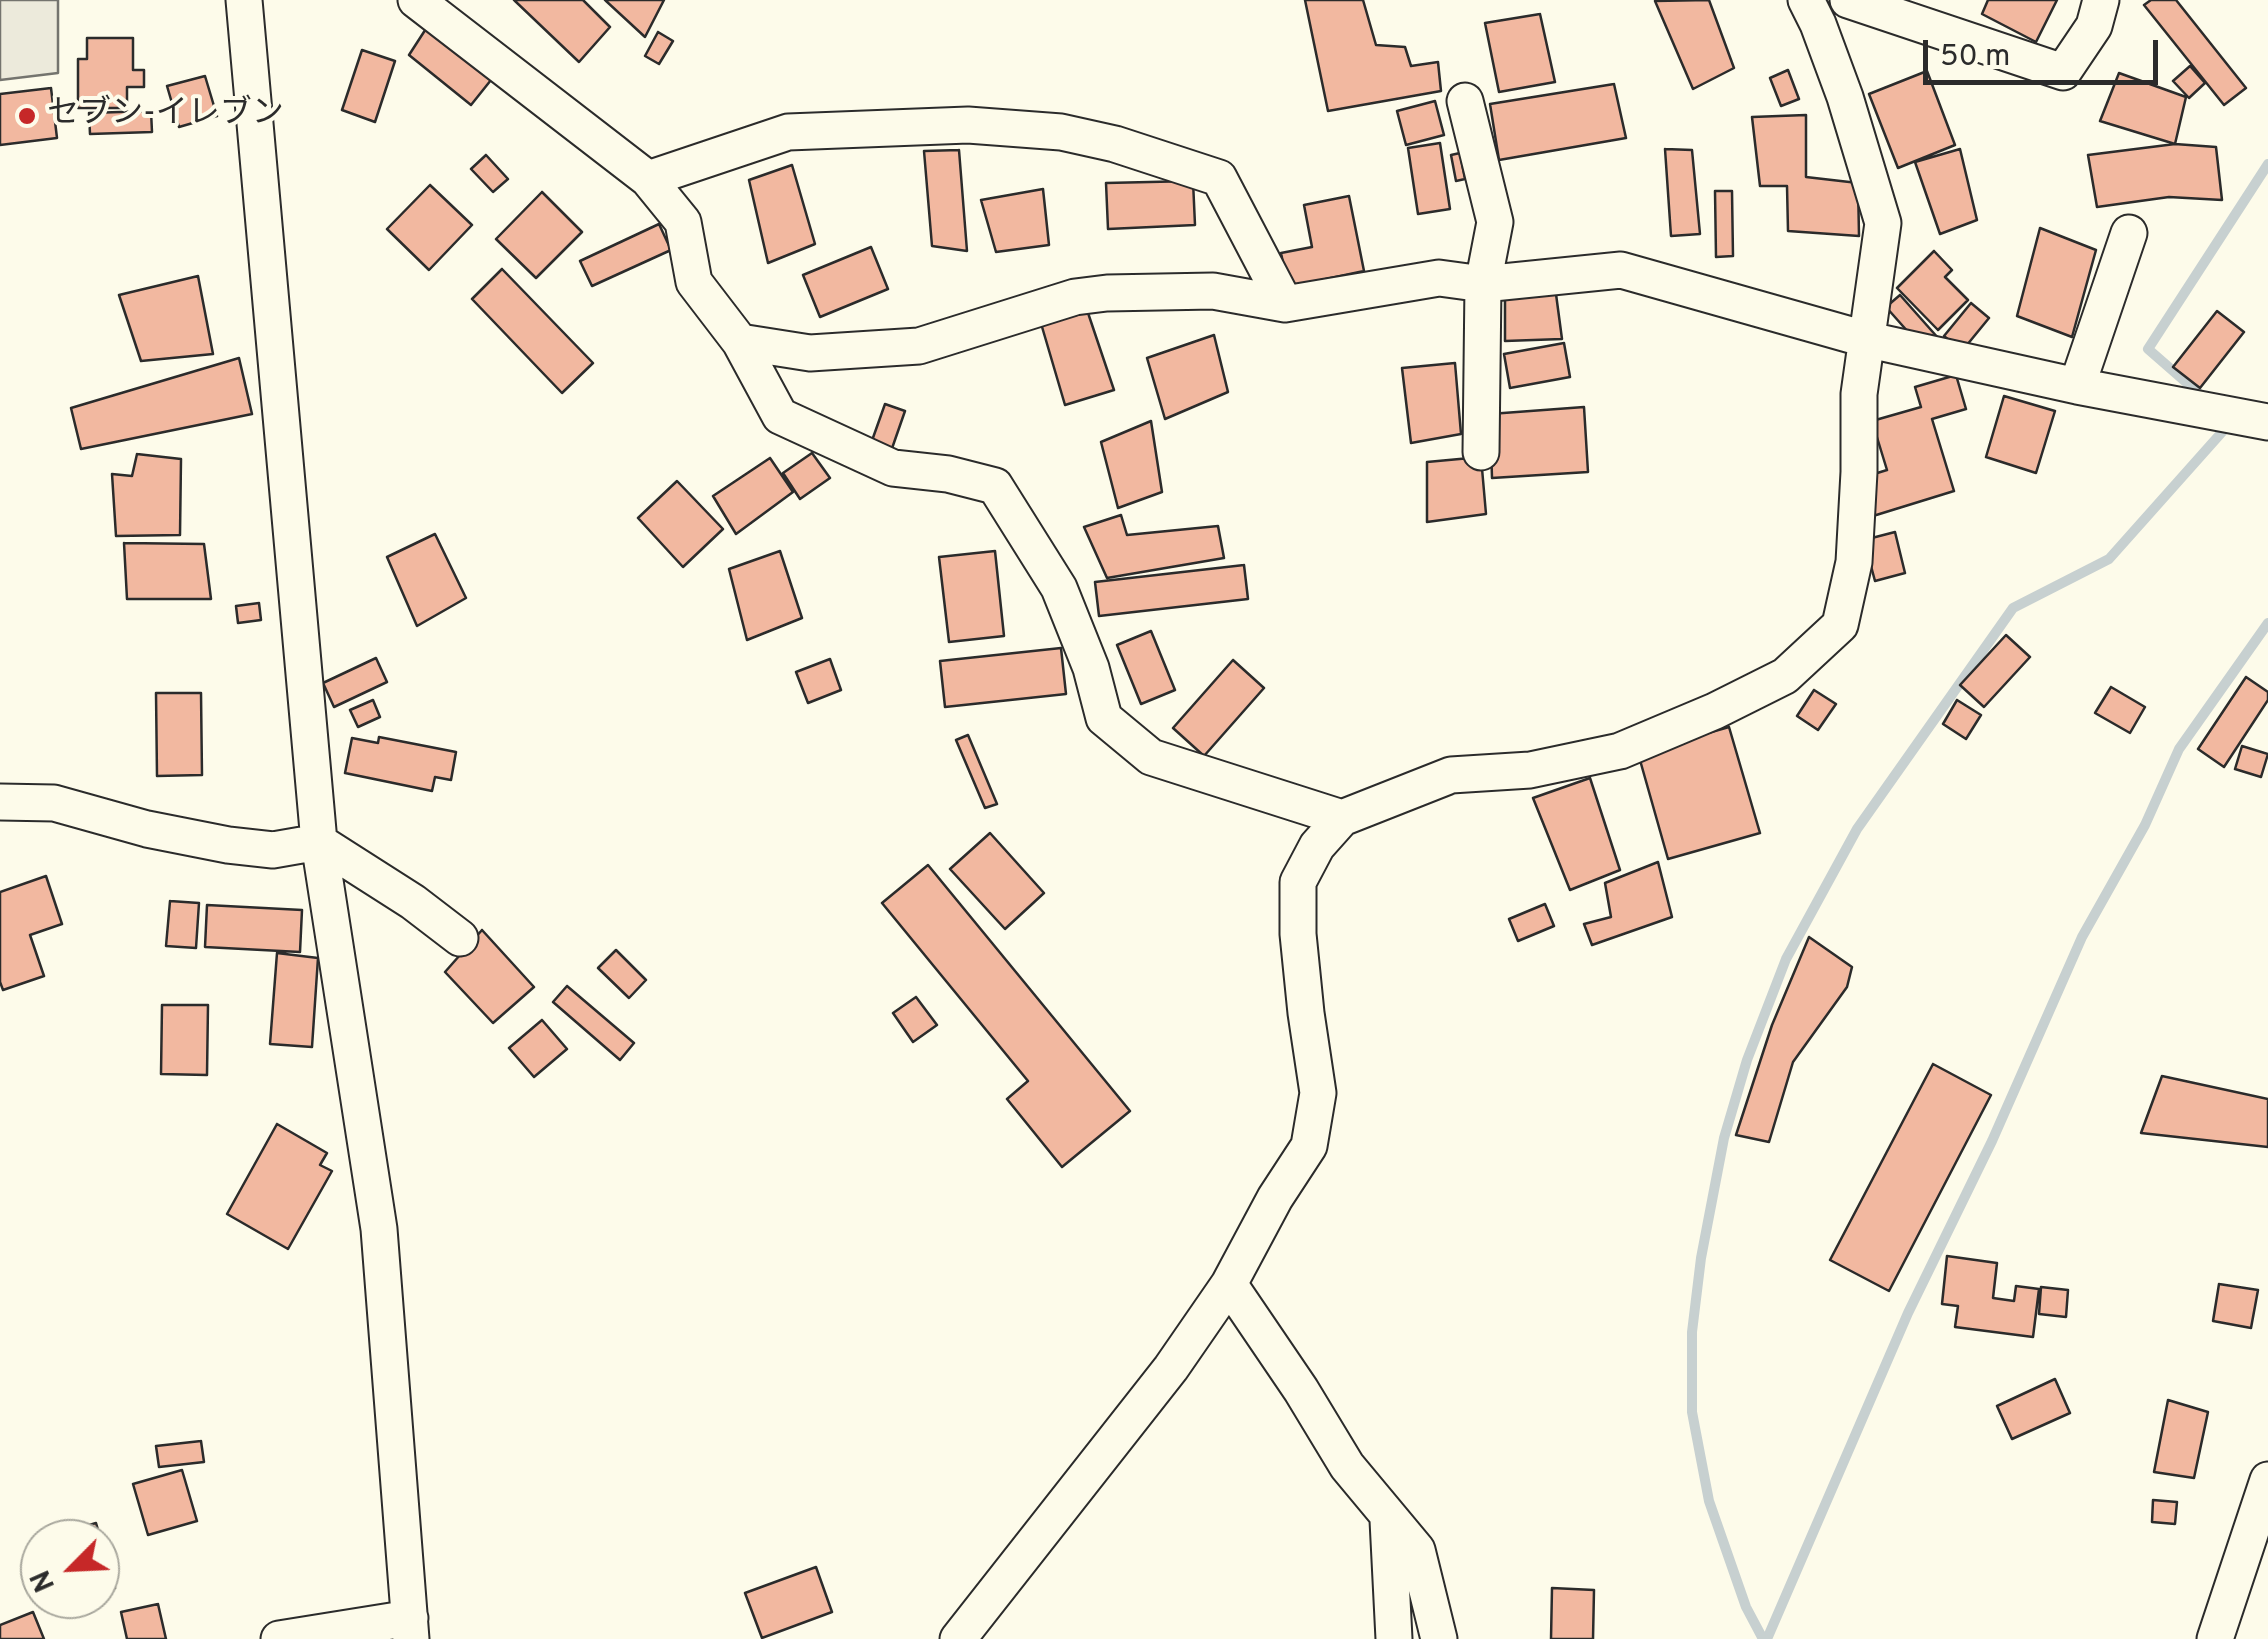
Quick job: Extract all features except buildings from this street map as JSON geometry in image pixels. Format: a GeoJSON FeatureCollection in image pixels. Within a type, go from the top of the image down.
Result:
{"type":"FeatureCollection","features":[{"type":"Feature","properties":{"kind":"street"},"geometry":{"type":"LineString","coordinates":[[244,0],[319,842],[379,1229],[410,1628],[278,1639]]}},
{"type":"Feature","properties":{"kind":"street"},"geometry":{"type":"LineString","coordinates":[[416,0],[648,179],[684,222],[694,282],[740,342],[780,416],[893,468],[948,474],[994,486],[1059,588],[1091,668],[1104,718],[1151,757],[1342,818]]}},
{"type":"Feature","properties":{"kind":"street"},"geometry":{"type":"LineString","coordinates":[[958,1639],[1171,1368],[1229,1284],[1275,1198],[1309,1146],[1318,1093],[1298,934],[1298,882],[1316,846],[1342,818],[1451,776],[1530,770],[1620,752],[1785,676],[1840,626],[1854,562],[1860,394],[1883,222],[1845,97],[1806,0]]}},
{"type":"Feature","properties":{"kind":"street"},"geometry":{"type":"LineString","coordinates":[[1848,0],[2063,72],[2094,26],[2101,0]]}},
{"type":"Feature","properties":{"kind":"street"},"geometry":{"type":"LineString","coordinates":[[1465,101],[1495,222],[1483,284],[1481,452]]}},
{"type":"Feature","properties":{"kind":"street"},"geometry":{"type":"LineString","coordinates":[[648,179],[788,132],[968,125],[1061,132],[1114,144],[1219,178],[1285,304]]}},
{"type":"Feature","properties":{"kind":"street"},"geometry":{"type":"LineString","coordinates":[[2077,386],[2129,233]]}},
{"type":"Feature","properties":{"kind":"street"},"geometry":{"type":"LineString","coordinates":[[740,342],[810,353],[920,346],[1075,297],[1212,291],[1285,304],[1439,278],[1483,284],[1621,270],[1865,338],[2077,386],[2260,421]]}},
{"type":"Feature","properties":{"kind":"street"},"geometry":{"type":"LineString","coordinates":[[0,802],[54,804],[147,829],[228,845],[273,850],[319,842],[414,902],[460,938]]}},
{"type":"Feature","properties":{"kind":"street"},"geometry":{"type":"LineString","coordinates":[[1229,1284],[1347,1466],[1388,1520],[1417,1550],[1439,1639]]}},
{"type":"Feature","properties":{"kind":"street"},"geometry":{"type":"LineString","coordinates":[[2215,1639],[2268,1480]]}},
{"type":"Feature","properties":{"kind":"street"},"geometry":{"type":"LineString","coordinates":[[1388,1520],[1394,1639]]}},
{"type":"Feature","properties":{"kind":"shaded area"},"geometry":{"type":"Polygon","coordinates":[[[0,0],[58,0],[58,73],[0,80],[0,0]]]}},
{"type":"Feature","properties":{"kind":"waterway"},"geometry":{"type":"LineString","coordinates":[[2203,397],[2148,349],[2268,164]]}},
{"type":"Feature","properties":{"kind":"waterway"},"geometry":{"type":"LineString","coordinates":[[1763,1639],[1746,1607],[1709,1501],[1692,1412],[1692,1332],[1701,1258],[1724,1138],[1747,1060],[1786,959],[1857,829],[2013,608],[2109,559],[2231,422]]}},
{"type":"Feature","properties":{"kind":"waterway"},"geometry":{"type":"LineString","coordinates":[[1767,1639],[1908,1313],[1992,1141],[2082,937],[2145,825],[2179,749],[2268,623]]}},
{"type":"Feature","properties":{"kind":"place","name":"セブン-イレブン"},"geometry":{"type":"Point","coordinates":[27,116]}}]}
